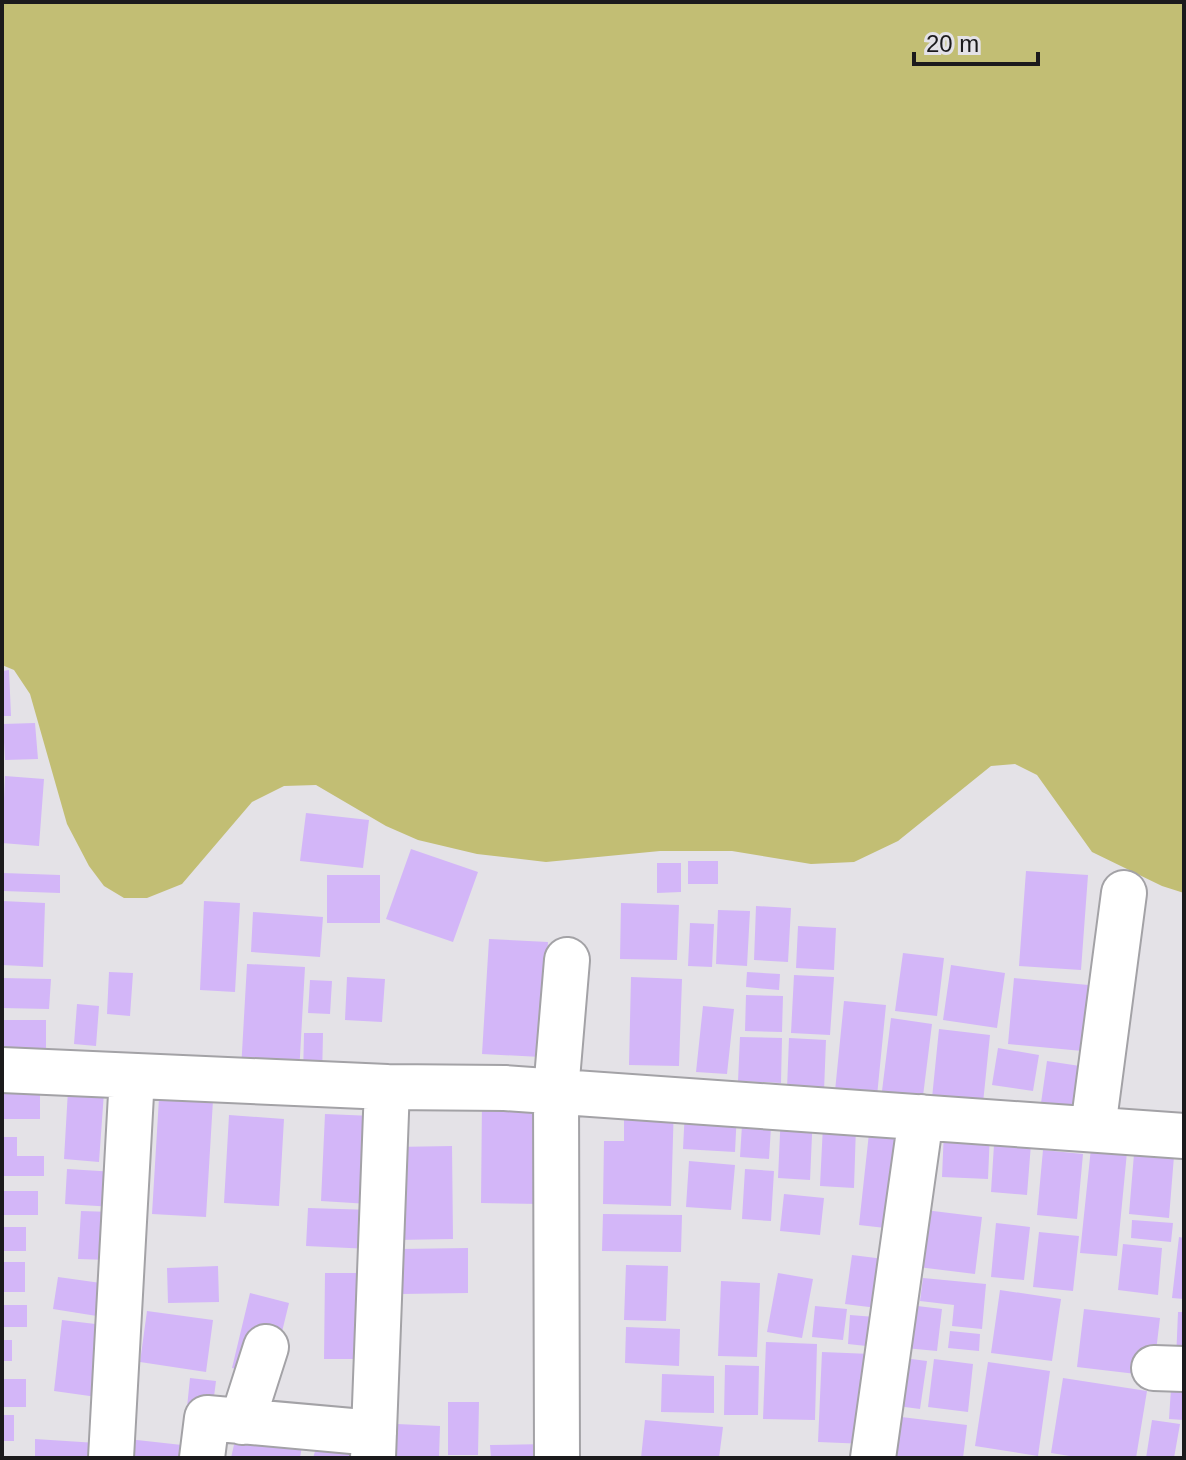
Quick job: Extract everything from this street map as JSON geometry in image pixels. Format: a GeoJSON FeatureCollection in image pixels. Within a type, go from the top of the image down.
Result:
{"type":"FeatureCollection","features":[{"type":"Feature","properties":{"kind":"street"},"geometry":{"type":"LineString","coordinates":[[1093,1128],[1124,893]]}},
{"type":"Feature","properties":{"kind":"street"},"geometry":{"type":"LineString","coordinates":[[557,1458],[556,1091],[567,960]]}},
{"type":"Feature","properties":{"kind":"street"},"geometry":{"type":"LineString","coordinates":[[2,1070],[387,1087],[505,1088],[1184,1136]]}},
{"type":"Feature","properties":{"kind":"street"},"geometry":{"type":"LineString","coordinates":[[111,1458],[132,1076]]}},
{"type":"Feature","properties":{"kind":"street"},"geometry":{"type":"LineString","coordinates":[[202,1458],[207,1418],[374,1446],[387,1087]]}},
{"type":"Feature","properties":{"kind":"street"},"geometry":{"type":"LineString","coordinates":[[873,1458],[921,1117]]}},
{"type":"Feature","properties":{"kind":"street"},"geometry":{"type":"LineString","coordinates":[[242,1422],[266,1347]]}},
{"type":"Feature","properties":{"kind":"shaded area"},"geometry":{"type":"Polygon","coordinates":[[[2,2],[1184,2],[1184,893],[1162,886],[1092,852],[1037,775],[1015,764],[991,766],[898,841],[854,862],[811,864],[732,851],[660,851],[546,862],[477,854],[418,840],[386,826],[316,785],[284,786],[252,802],[182,884],[147,898],[124,898],[104,886],[89,866],[67,824],[30,694],[14,670],[2,665],[2,2]]]}},
{"type":"Feature","properties":{"kind":"building"},"geometry":{"type":"Polygon","coordinates":[[[9,670],[11,716],[2,716],[2,671],[9,670]]]}},
{"type":"Feature","properties":{"kind":"building"},"geometry":{"type":"Polygon","coordinates":[[[35,723],[38,759],[5,760],[3,724],[35,723]]]}},
{"type":"Feature","properties":{"kind":"building"},"geometry":{"type":"Polygon","coordinates":[[[5,776],[44,779],[39,846],[2,843],[5,776]]]}},
{"type":"Feature","properties":{"kind":"building"},"geometry":{"type":"Polygon","coordinates":[[[306,813],[369,820],[363,868],[300,861],[306,813]]]}},
{"type":"Feature","properties":{"kind":"building"},"geometry":{"type":"Polygon","coordinates":[[[411,849],[478,872],[453,942],[386,919],[411,849]]]}},
{"type":"Feature","properties":{"kind":"building"},"geometry":{"type":"Polygon","coordinates":[[[688,861],[718,861],[718,884],[688,884],[688,861]]]}},
{"type":"Feature","properties":{"kind":"building"},"geometry":{"type":"Polygon","coordinates":[[[657,863],[681,863],[681,892],[657,893],[657,863]]]}},
{"type":"Feature","properties":{"kind":"building"},"geometry":{"type":"Polygon","coordinates":[[[1026,871],[1088,875],[1081,970],[1019,966],[1026,871]]]}},
{"type":"Feature","properties":{"kind":"building"},"geometry":{"type":"Polygon","coordinates":[[[3,873],[60,875],[60,893],[3,891],[3,873]]]}},
{"type":"Feature","properties":{"kind":"building"},"geometry":{"type":"Polygon","coordinates":[[[327,875],[380,875],[380,923],[327,923],[327,875]]]}},
{"type":"Feature","properties":{"kind":"building"},"geometry":{"type":"Polygon","coordinates":[[[2,901],[45,903],[43,967],[2,965],[2,901]]]}},
{"type":"Feature","properties":{"kind":"building"},"geometry":{"type":"Polygon","coordinates":[[[204,901],[240,903],[235,992],[200,990],[204,901]]]}},
{"type":"Feature","properties":{"kind":"building"},"geometry":{"type":"Polygon","coordinates":[[[621,903],[679,905],[677,960],[620,959],[621,903]]]}},
{"type":"Feature","properties":{"kind":"building"},"geometry":{"type":"Polygon","coordinates":[[[756,906],[791,908],[788,962],[754,960],[756,906]]]}},
{"type":"Feature","properties":{"kind":"building"},"geometry":{"type":"Polygon","coordinates":[[[718,910],[750,911],[747,966],[716,964],[718,910]]]}},
{"type":"Feature","properties":{"kind":"building"},"geometry":{"type":"Polygon","coordinates":[[[253,912],[323,917],[320,957],[251,952],[253,912]]]}},
{"type":"Feature","properties":{"kind":"building"},"geometry":{"type":"Polygon","coordinates":[[[690,923],[714,924],[712,967],[688,966],[690,923]]]}},
{"type":"Feature","properties":{"kind":"building"},"geometry":{"type":"Polygon","coordinates":[[[798,926],[836,928],[834,970],[796,968],[798,926]]]}},
{"type":"Feature","properties":{"kind":"building"},"geometry":{"type":"Polygon","coordinates":[[[489,939],[548,942],[541,1057],[482,1054],[489,939]]]}},
{"type":"Feature","properties":{"kind":"building"},"geometry":{"type":"Polygon","coordinates":[[[903,953],[944,958],[937,1016],[895,1011],[903,953]]]}},
{"type":"Feature","properties":{"kind":"building"},"geometry":{"type":"Polygon","coordinates":[[[247,964],[305,967],[299,1074],[241,1070],[247,964]]]}},
{"type":"Feature","properties":{"kind":"building"},"geometry":{"type":"Polygon","coordinates":[[[951,965],[1005,973],[997,1028],[943,1020],[951,965]]]}},
{"type":"Feature","properties":{"kind":"building"},"geometry":{"type":"Polygon","coordinates":[[[109,972],[133,973],[130,1016],[107,1014],[109,972]]]}},
{"type":"Feature","properties":{"kind":"building"},"geometry":{"type":"Polygon","coordinates":[[[747,972],[780,974],[779,990],[746,987],[747,972]]]}},
{"type":"Feature","properties":{"kind":"building"},"geometry":{"type":"Polygon","coordinates":[[[794,975],[834,977],[830,1035],[791,1033],[794,975]]]}},
{"type":"Feature","properties":{"kind":"building"},"geometry":{"type":"Polygon","coordinates":[[[347,977],[385,979],[382,1022],[345,1020],[347,977]]]}},
{"type":"Feature","properties":{"kind":"building"},"geometry":{"type":"Polygon","coordinates":[[[631,977],[682,979],[679,1066],[629,1065],[631,977]]]}},
{"type":"Feature","properties":{"kind":"building"},"geometry":{"type":"Polygon","coordinates":[[[2,978],[51,979],[49,1009],[2,1008],[2,978]]]}},
{"type":"Feature","properties":{"kind":"building"},"geometry":{"type":"Polygon","coordinates":[[[1014,978],[1099,986],[1093,1052],[1008,1044],[1014,978]]]}},
{"type":"Feature","properties":{"kind":"building"},"geometry":{"type":"Polygon","coordinates":[[[310,980],[332,981],[330,1014],[308,1013],[310,980]]]}},
{"type":"Feature","properties":{"kind":"building"},"geometry":{"type":"Polygon","coordinates":[[[746,995],[783,996],[782,1032],[745,1031],[746,995]]]}},
{"type":"Feature","properties":{"kind":"building"},"geometry":{"type":"Polygon","coordinates":[[[844,1001],[886,1005],[877,1096],[835,1091],[844,1001]]]}},
{"type":"Feature","properties":{"kind":"building"},"geometry":{"type":"Polygon","coordinates":[[[77,1004],[99,1006],[96,1046],[74,1044],[77,1004]]]}},
{"type":"Feature","properties":{"kind":"building"},"geometry":{"type":"Polygon","coordinates":[[[703,1006],[734,1009],[727,1074],[696,1072],[703,1006]]]}},
{"type":"Feature","properties":{"kind":"building"},"geometry":{"type":"Polygon","coordinates":[[[891,1018],[932,1024],[923,1096],[882,1091],[891,1018]]]}},
{"type":"Feature","properties":{"kind":"building"},"geometry":{"type":"Polygon","coordinates":[[[2,1020],[46,1020],[46,1054],[2,1054],[2,1020]]]}},
{"type":"Feature","properties":{"kind":"building"},"geometry":{"type":"Polygon","coordinates":[[[939,1029],[990,1035],[983,1103],[932,1098],[939,1029]]]}},
{"type":"Feature","properties":{"kind":"building"},"geometry":{"type":"Polygon","coordinates":[[[304,1033],[323,1033],[322,1078],[303,1077],[304,1033]]]}},
{"type":"Feature","properties":{"kind":"building"},"geometry":{"type":"Polygon","coordinates":[[[740,1037],[782,1038],[781,1083],[738,1081],[740,1037]]]}},
{"type":"Feature","properties":{"kind":"building"},"geometry":{"type":"Polygon","coordinates":[[[789,1038],[826,1040],[824,1091],[787,1089],[789,1038]]]}},
{"type":"Feature","properties":{"kind":"building"},"geometry":{"type":"Polygon","coordinates":[[[998,1048],[1039,1055],[1033,1091],[992,1085],[998,1048]]]}},
{"type":"Feature","properties":{"kind":"building"},"geometry":{"type":"Polygon","coordinates":[[[1047,1061],[1093,1068],[1085,1124],[1039,1117],[1047,1061]]]}},
{"type":"Feature","properties":{"kind":"building"},"geometry":{"type":"Polygon","coordinates":[[[2,1075],[40,1075],[40,1119],[2,1119],[2,1075]]]}},
{"type":"Feature","properties":{"kind":"building"},"geometry":{"type":"Polygon","coordinates":[[[68,1090],[104,1092],[99,1162],[64,1159],[68,1090]]]}},
{"type":"Feature","properties":{"kind":"building"},"geometry":{"type":"Polygon","coordinates":[[[159,1098],[213,1100],[206,1217],[152,1214],[159,1098]]]}},
{"type":"Feature","properties":{"kind":"building"},"geometry":{"type":"Polygon","coordinates":[[[482,1100],[541,1100],[541,1204],[481,1203],[482,1100]]]}},
{"type":"Feature","properties":{"kind":"building"},"geometry":{"type":"Polygon","coordinates":[[[624,1102],[674,1103],[671,1206],[603,1204],[604,1141],[624,1141],[624,1102]]]}},
{"type":"Feature","properties":{"kind":"building"},"geometry":{"type":"Polygon","coordinates":[[[685,1109],[737,1112],[735,1152],[683,1149],[685,1109]]]}},
{"type":"Feature","properties":{"kind":"building"},"geometry":{"type":"Polygon","coordinates":[[[743,1109],[772,1111],[769,1159],[740,1157],[743,1109]]]}},
{"type":"Feature","properties":{"kind":"building"},"geometry":{"type":"Polygon","coordinates":[[[781,1112],[813,1113],[810,1180],[778,1178],[781,1112]]]}},
{"type":"Feature","properties":{"kind":"building"},"geometry":{"type":"Polygon","coordinates":[[[325,1114],[373,1116],[369,1204],[321,1201],[325,1114]]]}},
{"type":"Feature","properties":{"kind":"building"},"geometry":{"type":"Polygon","coordinates":[[[229,1115],[284,1119],[279,1206],[224,1203],[229,1115]]]}},
{"type":"Feature","properties":{"kind":"building"},"geometry":{"type":"Polygon","coordinates":[[[870,1124],[914,1129],[903,1230],[859,1225],[870,1124]]]}},
{"type":"Feature","properties":{"kind":"building"},"geometry":{"type":"Polygon","coordinates":[[[823,1125],[856,1126],[854,1188],[820,1186],[823,1125]]]}},
{"type":"Feature","properties":{"kind":"building"},"geometry":{"type":"Polygon","coordinates":[[[995,1129],[1032,1131],[1027,1195],[991,1192],[995,1129]]]}},
{"type":"Feature","properties":{"kind":"building"},"geometry":{"type":"Polygon","coordinates":[[[944,1130],[990,1133],[988,1179],[942,1177],[944,1130]]]}},
{"type":"Feature","properties":{"kind":"building"},"geometry":{"type":"Polygon","coordinates":[[[2,1137],[17,1137],[17,1156],[44,1156],[44,1176],[2,1176],[2,1137]]]}},
{"type":"Feature","properties":{"kind":"building"},"geometry":{"type":"Polygon","coordinates":[[[452,1146],[453,1239],[395,1240],[394,1147],[452,1146]]]}},
{"type":"Feature","properties":{"kind":"building"},"geometry":{"type":"Polygon","coordinates":[[[1091,1148],[1127,1152],[1117,1256],[1080,1253],[1091,1148]]]}},
{"type":"Feature","properties":{"kind":"building"},"geometry":{"type":"Polygon","coordinates":[[[1043,1150],[1083,1154],[1077,1219],[1037,1215],[1043,1150]]]}},
{"type":"Feature","properties":{"kind":"building"},"geometry":{"type":"Polygon","coordinates":[[[1134,1154],[1174,1156],[1169,1218],[1129,1214],[1134,1154]]]}},
{"type":"Feature","properties":{"kind":"building"},"geometry":{"type":"Polygon","coordinates":[[[689,1161],[735,1165],[731,1210],[686,1207],[689,1161]]]}},
{"type":"Feature","properties":{"kind":"building"},"geometry":{"type":"Polygon","coordinates":[[[67,1169],[116,1172],[114,1207],[65,1204],[67,1169]]]}},
{"type":"Feature","properties":{"kind":"building"},"geometry":{"type":"Polygon","coordinates":[[[745,1169],[774,1171],[771,1221],[742,1219],[745,1169]]]}},
{"type":"Feature","properties":{"kind":"building"},"geometry":{"type":"Polygon","coordinates":[[[2,1191],[38,1191],[38,1215],[2,1215],[2,1191]]]}},
{"type":"Feature","properties":{"kind":"building"},"geometry":{"type":"Polygon","coordinates":[[[784,1194],[824,1198],[820,1235],[780,1231],[784,1194]]]}},
{"type":"Feature","properties":{"kind":"building"},"geometry":{"type":"Polygon","coordinates":[[[308,1208],[373,1210],[371,1249],[306,1246],[308,1208]]]}},
{"type":"Feature","properties":{"kind":"building"},"geometry":{"type":"Polygon","coordinates":[[[925,1210],[982,1217],[975,1274],[918,1267],[925,1210]]]}},
{"type":"Feature","properties":{"kind":"building"},"geometry":{"type":"Polygon","coordinates":[[[81,1211],[112,1212],[110,1260],[78,1259],[81,1211]]]}},
{"type":"Feature","properties":{"kind":"building"},"geometry":{"type":"Polygon","coordinates":[[[603,1214],[682,1215],[681,1252],[602,1251],[603,1214]]]}},
{"type":"Feature","properties":{"kind":"building"},"geometry":{"type":"Polygon","coordinates":[[[1132,1220],[1173,1223],[1171,1242],[1131,1238],[1132,1220]]]}},
{"type":"Feature","properties":{"kind":"building"},"geometry":{"type":"Polygon","coordinates":[[[996,1223],[1030,1227],[1024,1280],[991,1277],[996,1223]]]}},
{"type":"Feature","properties":{"kind":"building"},"geometry":{"type":"Polygon","coordinates":[[[2,1227],[26,1227],[26,1251],[2,1251],[2,1227]]]}},
{"type":"Feature","properties":{"kind":"building"},"geometry":{"type":"Polygon","coordinates":[[[1039,1232],[1079,1236],[1073,1291],[1033,1287],[1039,1232]]]}},
{"type":"Feature","properties":{"kind":"building"},"geometry":{"type":"Polygon","coordinates":[[[1179,1237],[1184,1238],[1184,1299],[1172,1298],[1179,1237]]]}},
{"type":"Feature","properties":{"kind":"building"},"geometry":{"type":"Polygon","coordinates":[[[1123,1244],[1162,1248],[1158,1295],[1118,1290],[1123,1244]]]}},
{"type":"Feature","properties":{"kind":"building"},"geometry":{"type":"Polygon","coordinates":[[[468,1248],[468,1293],[401,1294],[400,1249],[468,1248]]]}},
{"type":"Feature","properties":{"kind":"building"},"geometry":{"type":"Polygon","coordinates":[[[852,1255],[892,1260],[885,1309],[845,1304],[852,1255]]]}},
{"type":"Feature","properties":{"kind":"building"},"geometry":{"type":"Polygon","coordinates":[[[2,1262],[25,1262],[25,1292],[2,1292],[2,1262]]]}},
{"type":"Feature","properties":{"kind":"building"},"geometry":{"type":"Polygon","coordinates":[[[626,1265],[668,1266],[666,1321],[624,1320],[626,1265]]]}},
{"type":"Feature","properties":{"kind":"building"},"geometry":{"type":"Polygon","coordinates":[[[218,1266],[219,1302],[168,1303],[167,1268],[218,1266]]]}},
{"type":"Feature","properties":{"kind":"building"},"geometry":{"type":"Polygon","coordinates":[[[325,1273],[370,1273],[370,1359],[324,1359],[325,1273]]]}},
{"type":"Feature","properties":{"kind":"building"},"geometry":{"type":"Polygon","coordinates":[[[778,1273],[813,1279],[802,1338],[767,1332],[778,1273]]]}},
{"type":"Feature","properties":{"kind":"building"},"geometry":{"type":"Polygon","coordinates":[[[58,1277],[108,1284],[103,1317],[53,1309],[58,1277]]]}},
{"type":"Feature","properties":{"kind":"building"},"geometry":{"type":"Polygon","coordinates":[[[923,1278],[986,1284],[982,1329],[952,1326],[954,1305],[920,1301],[923,1278]]]}},
{"type":"Feature","properties":{"kind":"building"},"geometry":{"type":"Polygon","coordinates":[[[721,1281],[760,1283],[757,1357],[718,1356],[721,1281]]]}},
{"type":"Feature","properties":{"kind":"building"},"geometry":{"type":"Polygon","coordinates":[[[1000,1290],[1061,1299],[1052,1361],[991,1353],[1000,1290]]]}},
{"type":"Feature","properties":{"kind":"building"},"geometry":{"type":"Polygon","coordinates":[[[250,1293],[289,1303],[271,1377],[232,1368],[250,1293]]]}},
{"type":"Feature","properties":{"kind":"building"},"geometry":{"type":"Polygon","coordinates":[[[2,1305],[27,1305],[27,1327],[2,1327],[2,1305]]]}},
{"type":"Feature","properties":{"kind":"building"},"geometry":{"type":"Polygon","coordinates":[[[909,1305],[942,1309],[937,1351],[905,1348],[909,1305]]]}},
{"type":"Feature","properties":{"kind":"building"},"geometry":{"type":"Polygon","coordinates":[[[815,1306],[847,1309],[843,1340],[812,1337],[815,1306]]]}},
{"type":"Feature","properties":{"kind":"building"},"geometry":{"type":"Polygon","coordinates":[[[1084,1309],[1160,1318],[1153,1376],[1077,1367],[1084,1309]]]}},
{"type":"Feature","properties":{"kind":"building"},"geometry":{"type":"Polygon","coordinates":[[[147,1311],[213,1320],[206,1372],[140,1362],[147,1311]]]}},
{"type":"Feature","properties":{"kind":"building"},"geometry":{"type":"Polygon","coordinates":[[[1178,1312],[1184,1312],[1184,1360],[1176,1360],[1178,1312]]]}},
{"type":"Feature","properties":{"kind":"building"},"geometry":{"type":"Polygon","coordinates":[[[850,1315],[888,1318],[885,1348],[848,1344],[850,1315]]]}},
{"type":"Feature","properties":{"kind":"building"},"geometry":{"type":"Polygon","coordinates":[[[62,1320],[112,1326],[104,1398],[54,1391],[62,1320]]]}},
{"type":"Feature","properties":{"kind":"building"},"geometry":{"type":"Polygon","coordinates":[[[626,1327],[680,1329],[679,1366],[625,1363],[626,1327]]]}},
{"type":"Feature","properties":{"kind":"building"},"geometry":{"type":"Polygon","coordinates":[[[950,1331],[980,1334],[979,1351],[948,1348],[950,1331]]]}},
{"type":"Feature","properties":{"kind":"building"},"geometry":{"type":"Polygon","coordinates":[[[2,1340],[12,1340],[12,1361],[2,1361],[2,1340]]]}},
{"type":"Feature","properties":{"kind":"building"},"geometry":{"type":"Polygon","coordinates":[[[766,1342],[817,1344],[815,1420],[763,1419],[766,1342]]]}},
{"type":"Feature","properties":{"kind":"building"},"geometry":{"type":"Polygon","coordinates":[[[822,1352],[871,1354],[867,1444],[818,1442],[822,1352]]]}},
{"type":"Feature","properties":{"kind":"building"},"geometry":{"type":"Polygon","coordinates":[[[888,1356],[927,1361],[920,1409],[882,1404],[888,1356]]]}},
{"type":"Feature","properties":{"kind":"building"},"geometry":{"type":"Polygon","coordinates":[[[934,1359],[973,1364],[968,1412],[928,1407],[934,1359]]]}},
{"type":"Feature","properties":{"kind":"building"},"geometry":{"type":"Polygon","coordinates":[[[988,1362],[1050,1371],[1038,1456],[975,1446],[988,1362]]]}},
{"type":"Feature","properties":{"kind":"building"},"geometry":{"type":"Polygon","coordinates":[[[725,1365],[759,1366],[758,1415],[724,1415],[725,1365]]]}},
{"type":"Feature","properties":{"kind":"building"},"geometry":{"type":"Polygon","coordinates":[[[1172,1373],[1184,1374],[1184,1420],[1169,1419],[1172,1373]]]}},
{"type":"Feature","properties":{"kind":"building"},"geometry":{"type":"Polygon","coordinates":[[[662,1374],[714,1376],[714,1413],[661,1412],[662,1374]]]}},
{"type":"Feature","properties":{"kind":"building"},"geometry":{"type":"Polygon","coordinates":[[[190,1378],[216,1381],[211,1420],[186,1417],[190,1378]]]}},
{"type":"Feature","properties":{"kind":"building"},"geometry":{"type":"Polygon","coordinates":[[[1063,1378],[1147,1391],[1136,1458],[1082,1458],[1051,1453],[1063,1378]]]}},
{"type":"Feature","properties":{"kind":"building"},"geometry":{"type":"Polygon","coordinates":[[[2,1379],[26,1379],[26,1407],[2,1407],[2,1379]]]}},
{"type":"Feature","properties":{"kind":"building"},"geometry":{"type":"Polygon","coordinates":[[[448,1402],[479,1402],[478,1455],[448,1455],[448,1402]]]}},
{"type":"Feature","properties":{"kind":"building"},"geometry":{"type":"Polygon","coordinates":[[[2,1415],[14,1415],[14,1441],[2,1441],[2,1415]]]}},
{"type":"Feature","properties":{"kind":"building"},"geometry":{"type":"Polygon","coordinates":[[[885,1415],[967,1425],[963,1458],[880,1458],[885,1415]]]}},
{"type":"Feature","properties":{"kind":"building"},"geometry":{"type":"Polygon","coordinates":[[[645,1420],[723,1427],[719,1458],[641,1458],[645,1420]]]}},
{"type":"Feature","properties":{"kind":"building"},"geometry":{"type":"Polygon","coordinates":[[[1152,1420],[1180,1424],[1174,1458],[1146,1458],[1152,1420]]]}},
{"type":"Feature","properties":{"kind":"building"},"geometry":{"type":"Polygon","coordinates":[[[397,1424],[440,1426],[439,1458],[396,1458],[397,1424]]]}},
{"type":"Feature","properties":{"kind":"building"},"geometry":{"type":"Polygon","coordinates":[[[238,1427],[303,1440],[300,1458],[231,1458],[238,1427]]]}},
{"type":"Feature","properties":{"kind":"building"},"geometry":{"type":"Polygon","coordinates":[[[320,1435],[371,1458],[313,1458],[320,1435]]]}},
{"type":"Feature","properties":{"kind":"building"},"geometry":{"type":"Polygon","coordinates":[[[35,1439],[97,1443],[97,1458],[35,1458],[35,1439]]]}},
{"type":"Feature","properties":{"kind":"building"},"geometry":{"type":"Polygon","coordinates":[[[128,1439],[209,1448],[208,1458],[126,1458],[128,1439]]]}},
{"type":"Feature","properties":{"kind":"building"},"geometry":{"type":"Polygon","coordinates":[[[547,1444],[548,1458],[491,1458],[490,1445],[547,1444]]]}}]}
